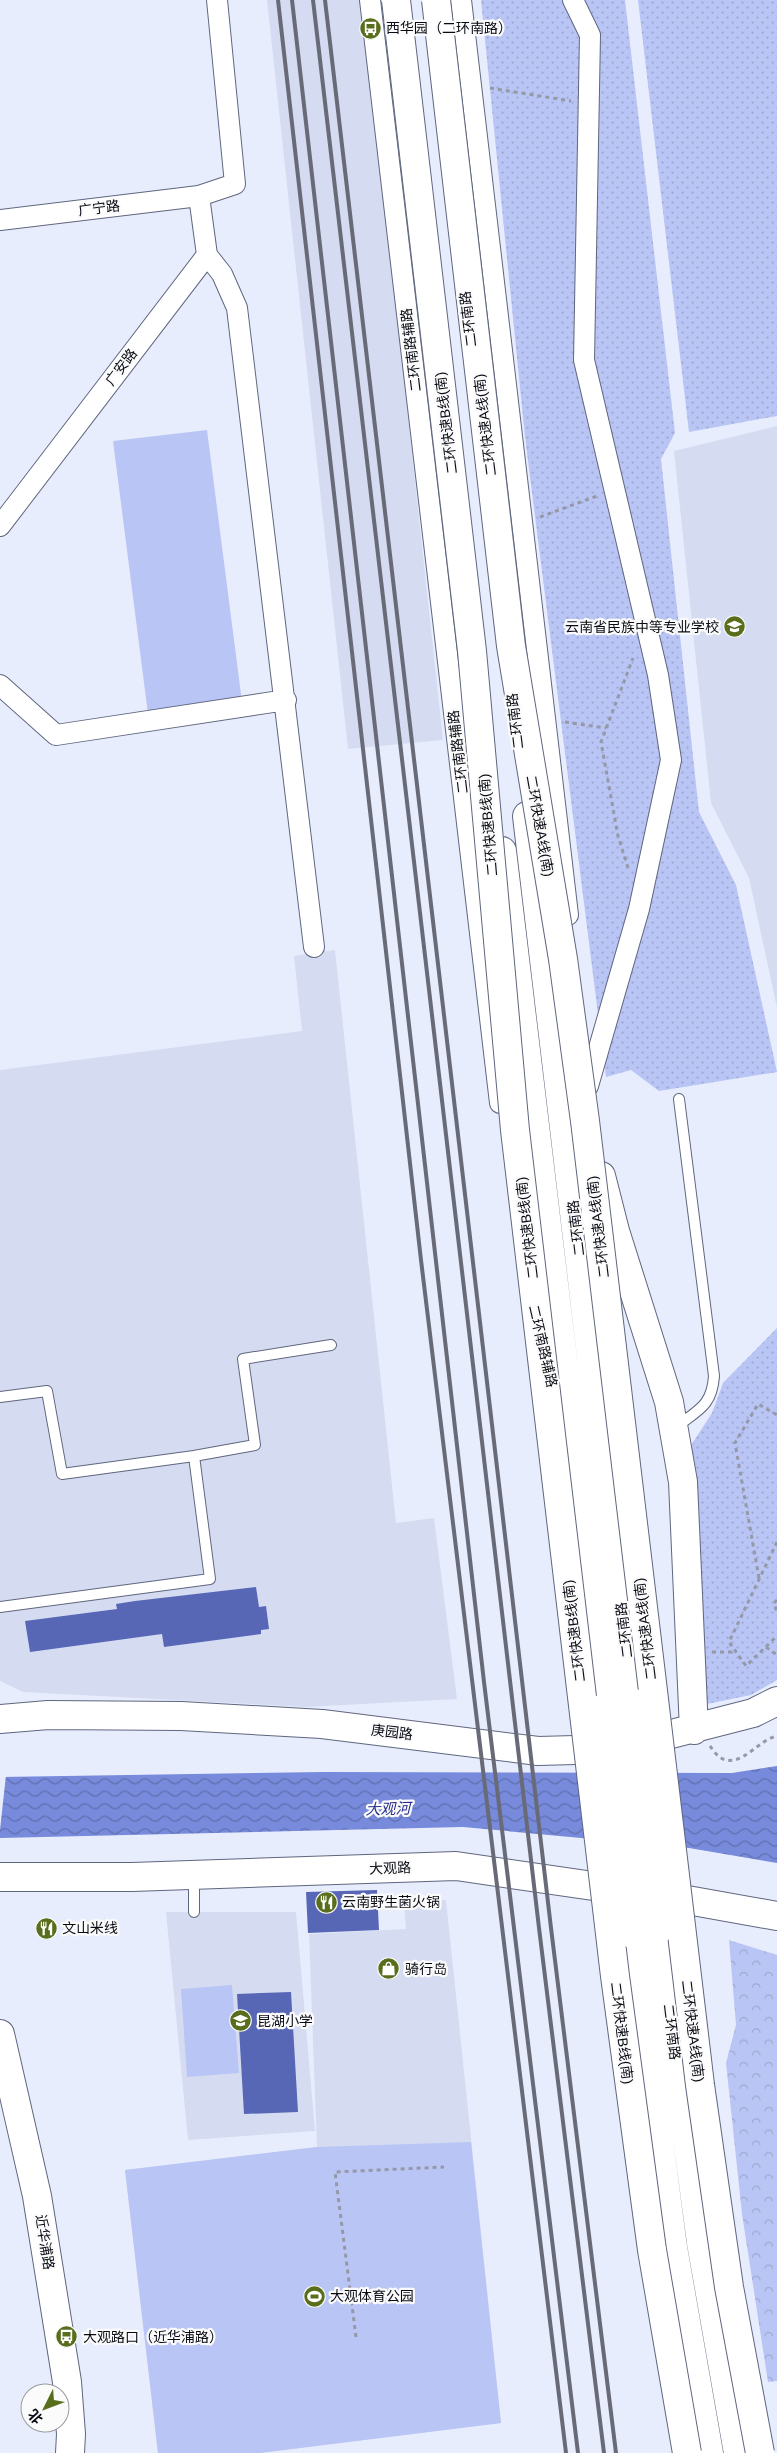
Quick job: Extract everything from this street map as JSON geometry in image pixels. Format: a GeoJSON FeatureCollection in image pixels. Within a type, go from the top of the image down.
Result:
{"type":"FeatureCollection","features":[{"type":"Feature","properties":{"kind":"main road","name":"二环快速B线(南)"},"geometry":{"type":"LineString","coordinates":[[396,0],[473,661],[514,1121],[613,1957],[646,2209],[667,2343],[688,2453]]}},
{"type":"Feature","properties":{"kind":"main road","name":"二环南路"},"geometry":{"type":"LineString","coordinates":[[401,0],[632,1934],[666,2197],[688,2339],[709,2453]]}},
{"type":"Feature","properties":{"kind":"main road","name":"二环南路"},"geometry":{"type":"LineString","coordinates":[[430,0],[659,1929],[701,2243],[738,2453]]}},
{"type":"Feature","properties":{"kind":"main road","name":"二环快速A线(南)"},"geometry":{"type":"LineString","coordinates":[[436,0],[513,656],[563,959],[585,1121],[700,2085],[729,2286],[760,2453]]}},
{"type":"Feature","properties":{"kind":"main road"},"geometry":{"type":"LineString","coordinates":[[595,1147],[615,1231],[676,1428],[683,1482],[694,1730]]}},
{"type":"Feature","properties":{"kind":"main road","name":"庚园路"},"geometry":{"type":"LineString","coordinates":[[0,1719],[48,1715],[153,1716],[322,1724],[538,1751],[613,1749],[694,1730],[754,1713],[777,1701]]}},
{"type":"Feature","properties":{"kind":"main road","name":"大观路"},"geometry":{"type":"LineString","coordinates":[[0,1878],[194,1875],[456,1866],[676,1898],[777,1916]]}},
{"type":"Feature","properties":{"kind":"main road","name":"近华浦路"},"geometry":{"type":"LineString","coordinates":[[0,2034],[37,2196],[66,2382],[71,2434],[70,2453]]}},
{"type":"Feature","properties":{"kind":"main road","name":"近华浦路"},"geometry":{"type":"LineString","coordinates":[[0,2120],[20,2203],[48,2383]]}},
{"type":"Feature","properties":{"kind":"main road"},"geometry":{"type":"LineString","coordinates":[[52,2433],[52,2453]]}},
{"type":"Feature","properties":{"kind":"street","name":"广宁路"},"geometry":{"type":"LineString","coordinates":[[0,220],[199,196],[235,184],[217,0]]}},
{"type":"Feature","properties":{"kind":"street","name":"二环南路辅路"},"geometry":{"type":"LineString","coordinates":[[370,0],[506,1152],[530,1290],[580,1499]]}},
{"type":"Feature","properties":{"kind":"street"},"geometry":{"type":"LineString","coordinates":[[461,0],[595,1147],[604,1305],[608,1495]]}},
{"type":"Feature","properties":{"kind":"street"},"geometry":{"type":"LineString","coordinates":[[574,0],[590,36],[584,360],[658,675],[672,760],[640,908],[588,1086]]}},
{"type":"Feature","properties":{"kind":"street"},"geometry":{"type":"LineString","coordinates":[[199,196],[207,255],[222,274],[237,308],[286,700],[314,947]]}},
{"type":"Feature","properties":{"kind":"street","name":"广安路"},"geometry":{"type":"LineString","coordinates":[[0,526],[207,255]]}},
{"type":"Feature","properties":{"kind":"street"},"geometry":{"type":"LineString","coordinates":[[0,685],[56,735],[286,700]]}},
{"type":"Feature","properties":{"kind":"lane"},"geometry":{"type":"LineString","coordinates":[[676,1428],[704,1406],[713,1393],[714,1376],[679,1099]]}},
{"type":"Feature","properties":{"kind":"lane"},"geometry":{"type":"LineString","coordinates":[[0,1398],[47,1391],[62,1474],[194,1456],[255,1445],[243,1359],[331,1345]]}},
{"type":"Feature","properties":{"kind":"lane"},"geometry":{"type":"LineString","coordinates":[[0,1606],[210,1579],[194,1456]]}},
{"type":"Feature","properties":{"kind":"lane"},"geometry":{"type":"LineString","coordinates":[[194,1875],[194,1912]]}},
{"type":"Feature","properties":{"kind":"path"},"geometry":{"type":"LineString","coordinates":[[471,86],[589,104]]}},
{"type":"Feature","properties":{"kind":"path"},"geometry":{"type":"LineString","coordinates":[[522,522],[614,489]]}},
{"type":"Feature","properties":{"kind":"path"},"geometry":{"type":"LineString","coordinates":[[629,872],[618,836],[601,742],[646,625]]}},
{"type":"Feature","properties":{"kind":"path"},"geometry":{"type":"LineString","coordinates":[[546,720],[606,728]]}},
{"type":"Feature","properties":{"kind":"path"},"geometry":{"type":"LineString","coordinates":[[759,1578],[735,1443],[758,1404],[777,1415]]}},
{"type":"Feature","properties":{"kind":"path"},"geometry":{"type":"LineString","coordinates":[[777,1542],[729,1642],[746,1666],[777,1636]]}},
{"type":"Feature","properties":{"kind":"path"},"geometry":{"type":"LineString","coordinates":[[777,1600],[774,1603],[777,1614]]}},
{"type":"Feature","properties":{"kind":"path"},"geometry":{"type":"LineString","coordinates":[[766,1647],[777,1655]]}},
{"type":"Feature","properties":{"kind":"path"},"geometry":{"type":"LineString","coordinates":[[694,1730],[720,1758],[730,1760],[747,1754],[770,1737],[777,1736]]}},
{"type":"Feature","properties":{"kind":"path"},"geometry":{"type":"LineString","coordinates":[[356,2337],[336,2172],[444,2167]]}},
{"type":"Feature","properties":{"kind":"shaded area"},"geometry":{"type":"Polygon","coordinates":[[[267,0],[363,0],[443,740],[348,749],[267,0]]]}},
{"type":"Feature","properties":{"kind":"shaded area","name":"云南省民族中等专业学校"},"geometry":{"type":"Polygon","coordinates":[[[777,426],[777,1008],[749,878],[711,803],[674,451],[777,426]]]}},
{"type":"Feature","properties":{"kind":"shaded area"},"geometry":{"type":"Polygon","coordinates":[[[335,950],[396,1523],[434,1518],[457,1699],[306,1707],[23,1692],[0,1681],[0,1070],[302,1031],[294,956],[335,950]]]}},
{"type":"Feature","properties":{"kind":"shaded area","name":"大观体育公园"},"geometry":{"type":"Polygon","coordinates":[[[446,1900],[501,2423],[260,2453],[158,2453],[125,2170],[317,2147],[309,1934],[406,1929],[404,1903],[446,1900]]]}},
{"type":"Feature","properties":{"kind":"shaded area","name":"昆湖小学"},"geometry":{"type":"Polygon","coordinates":[[[166,1912],[296,1912],[315,2131],[188,2140],[166,1912]]]}},
{"type":"Feature","properties":{"kind":"green space"},"geometry":{"type":"Polygon","coordinates":[[[481,0],[625,0],[675,433],[661,459],[699,812],[736,885],[777,1072],[659,1091],[631,1070],[606,1077],[525,437],[481,0]]]}},
{"type":"Feature","properties":{"kind":"green space"},"geometry":{"type":"Polygon","coordinates":[[[638,0],[777,0],[777,416],[689,432],[638,0]]]}},
{"type":"Feature","properties":{"kind":"green space"},"geometry":{"type":"Polygon","coordinates":[[[207,430],[242,702],[148,714],[113,441],[207,430]]]}},
{"type":"Feature","properties":{"kind":"green space"},"geometry":{"type":"Polygon","coordinates":[[[777,1328],[777,1680],[751,1695],[707,1704],[695,1508],[686,1453],[712,1413],[723,1383],[777,1328]]]}},
{"type":"Feature","properties":{"kind":"green space"},"geometry":{"type":"Polygon","coordinates":[[[729,1940],[777,1955],[777,2381],[768,2382],[742,2214],[726,2063],[736,2025],[729,1940]]]}},
{"type":"Feature","properties":{"kind":"green space"},"geometry":{"type":"Polygon","coordinates":[[[232,1985],[239,2073],[187,2077],[181,1989],[232,1985]]]}},
{"type":"Feature","properties":{"kind":"green space","name":"大观体育公园"},"geometry":{"type":"Polygon","coordinates":[[[471,2142],[501,2423],[260,2453],[158,2453],[125,2170],[317,2147],[471,2142]]]}},
{"type":"Feature","properties":{"kind":"water","name":"大观河"},"geometry":{"type":"Polygon","coordinates":[[[777,1766],[777,1863],[689,1848],[463,1827],[0,1838],[0,1777],[324,1772],[732,1773],[777,1766]]]}},
{"type":"Feature","properties":{"kind":"pier"},"geometry":{"type":"Polygon","coordinates":[[[0,1775],[6,1775],[0,1830],[0,1775]]]}},
{"type":"Feature","properties":{"kind":"building"},"geometry":{"type":"Polygon","coordinates":[[[256,1587],[259,1607],[266,1606],[269,1629],[261,1630],[261,1634],[164,1647],[162,1634],[30,1652],[25,1621],[117,1609],[116,1604],[135,1601],[256,1587]]]}},
{"type":"Feature","properties":{"kind":"building"},"geometry":{"type":"Polygon","coordinates":[[[377,1890],[379,1930],[308,1933],[306,1892],[377,1890]]]}},
{"type":"Feature","properties":{"kind":"building"},"geometry":{"type":"Polygon","coordinates":[[[291,1992],[298,2112],[244,2114],[237,1994],[291,1992]]]}},
{"type":"Feature","properties":{"kind":"railway"},"geometry":{"type":"LineString","coordinates":[[278,0],[421,1260],[566,2453]]}},
{"type":"Feature","properties":{"kind":"railway"},"geometry":{"type":"LineString","coordinates":[[292,0],[484,1682],[578,2453]]}},
{"type":"Feature","properties":{"kind":"railway"},"geometry":{"type":"LineString","coordinates":[[313,0],[539,1928],[604,2453]]}},
{"type":"Feature","properties":{"kind":"railway"},"geometry":{"type":"LineString","coordinates":[[325,0],[551,1928],[616,2453]]}},
{"type":"Feature","properties":{"kind":"place","name":"西华园（二环南路）"},"geometry":{"type":"Point","coordinates":[370,28]}},
{"type":"Feature","properties":{"kind":"place","name":"云南省民族中等专业学校"},"geometry":{"type":"Point","coordinates":[735,627]}},
{"type":"Feature","properties":{"kind":"place","name":"云南野生菌火锅"},"geometry":{"type":"Point","coordinates":[326,1902]}},
{"type":"Feature","properties":{"kind":"place","name":"文山米线"},"geometry":{"type":"Point","coordinates":[46,1928]}},
{"type":"Feature","properties":{"kind":"place","name":"骑行岛"},"geometry":{"type":"Point","coordinates":[389,1969]}},
{"type":"Feature","properties":{"kind":"place","name":"昆湖小学"},"geometry":{"type":"Point","coordinates":[241,2021]}},
{"type":"Feature","properties":{"kind":"place","name":"大观体育公园"},"geometry":{"type":"Point","coordinates":[314,2296]}},
{"type":"Feature","properties":{"kind":"place","name":"大观路口（近华浦路）"},"geometry":{"type":"Point","coordinates":[67,2337]}}]}
